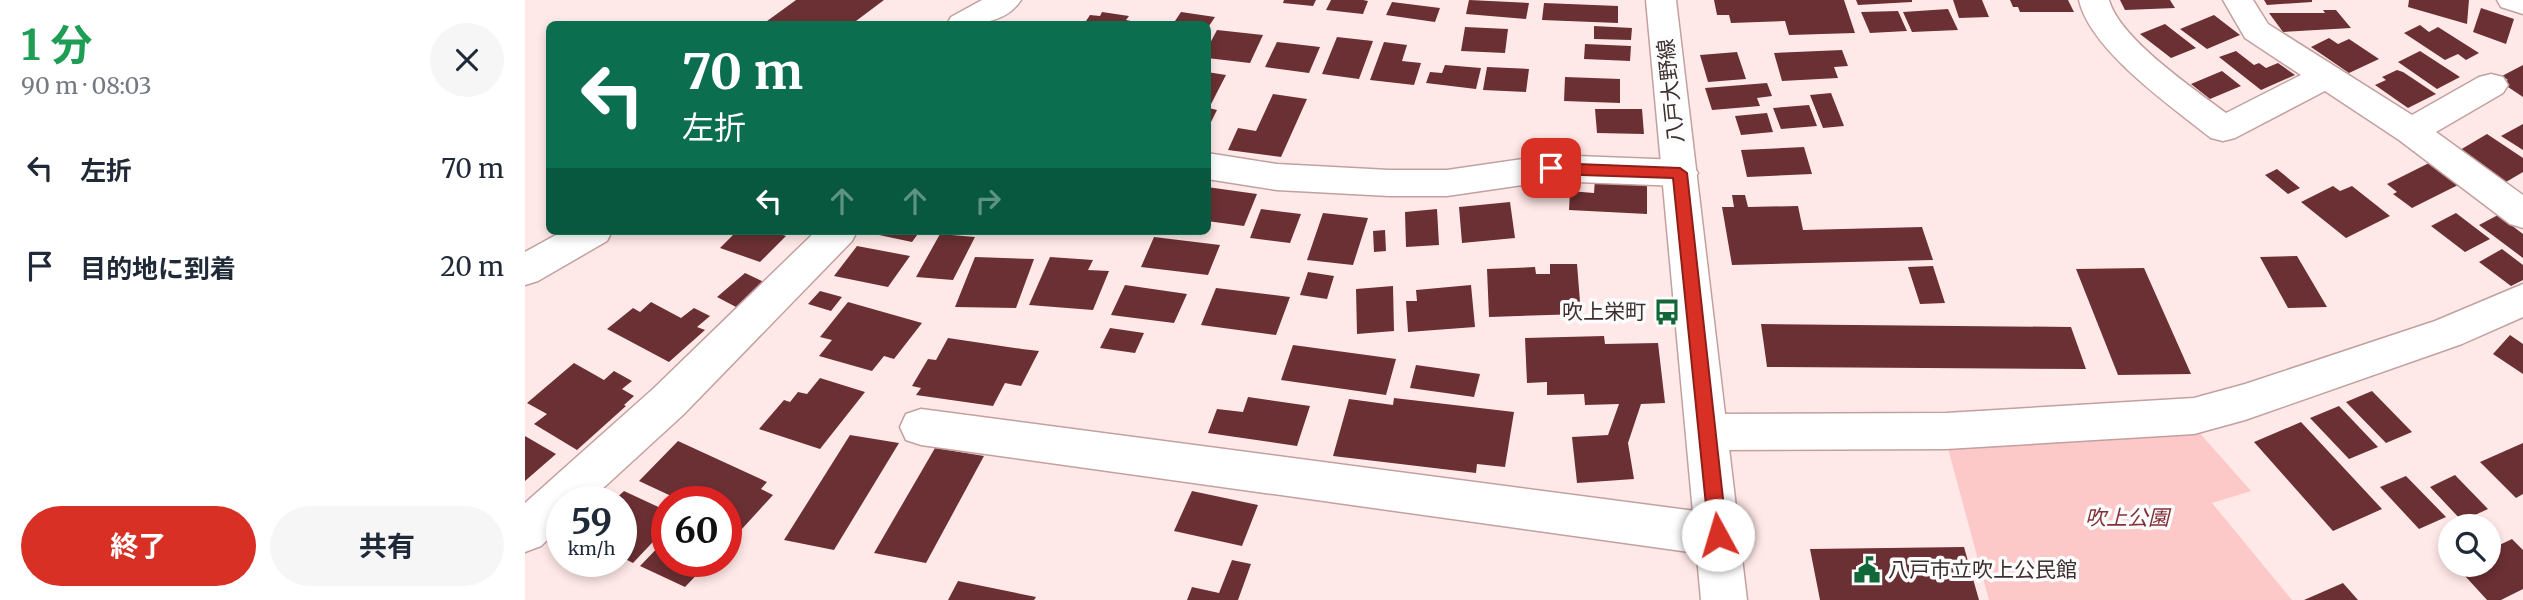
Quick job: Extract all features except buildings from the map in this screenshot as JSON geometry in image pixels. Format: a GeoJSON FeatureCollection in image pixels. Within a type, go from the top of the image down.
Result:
{"type":"FeatureCollection","features":[{"type":"Feature","properties":{"kind":"street"},"geometry":{"type":"LineString","coordinates":[[968,21],[1006,0]]}},
{"type":"Feature","properties":{"kind":"street","name":"八戸大野線"},"geometry":{"type":"LineString","coordinates":[[1661,0],[1724,600]]}},
{"type":"Feature","properties":{"kind":"street"},"geometry":{"type":"LineString","coordinates":[[2094,0],[2098,16],[2150,72],[2223,129],[2327,76]]}},
{"type":"Feature","properties":{"kind":"street"},"geometry":{"type":"LineString","coordinates":[[2238,0],[2256,31],[2411,131],[2523,214]]}},
{"type":"Feature","properties":{"kind":"street"},"geometry":{"type":"LineString","coordinates":[[2511,0],[2523,4]]}},
{"type":"Feature","properties":{"kind":"street"},"geometry":{"type":"LineString","coordinates":[[2411,131],[2491,85]]}},
{"type":"Feature","properties":{"kind":"street"},"geometry":{"type":"LineString","coordinates":[[1211,167],[1277,177],[1389,183],[1447,183],[1551,168],[1680,173]]}},
{"type":"Feature","properties":{"kind":"street"},"geometry":{"type":"LineString","coordinates":[[526,267],[586,235]]}},
{"type":"Feature","properties":{"kind":"street"},"geometry":{"type":"LineString","coordinates":[[525,531],[669,401],[835,235]]}},
{"type":"Feature","properties":{"kind":"street"},"geometry":{"type":"LineString","coordinates":[[1707,432],[1947,431],[2194,416],[2245,402],[2436,337],[2523,300]]}},
{"type":"Feature","properties":{"kind":"street"},"geometry":{"type":"LineString","coordinates":[[921,427],[1718,535]]}},
{"type":"Feature","properties":{"kind":"green space","name":"吹上公園"},"geometry":{"type":"Polygon","coordinates":[[[2197,430],[2251,491],[2212,503],[2292,600],[1989,600],[1947,445],[2197,430]]]}},
{"type":"Feature","properties":{"kind":"place","name":"吹上栄町"},"geometry":{"type":"Point","coordinates":[1667,312]}},
{"type":"Feature","properties":{"kind":"place","name":"八戸市立吹上公民館"},"geometry":{"type":"Point","coordinates":[1867,570]}},
{"type":"Feature","properties":{"kind":"route"},"geometry":{"type":"LineString","coordinates":[[1551,168],[1680,173],[1718,535]]}}]}
